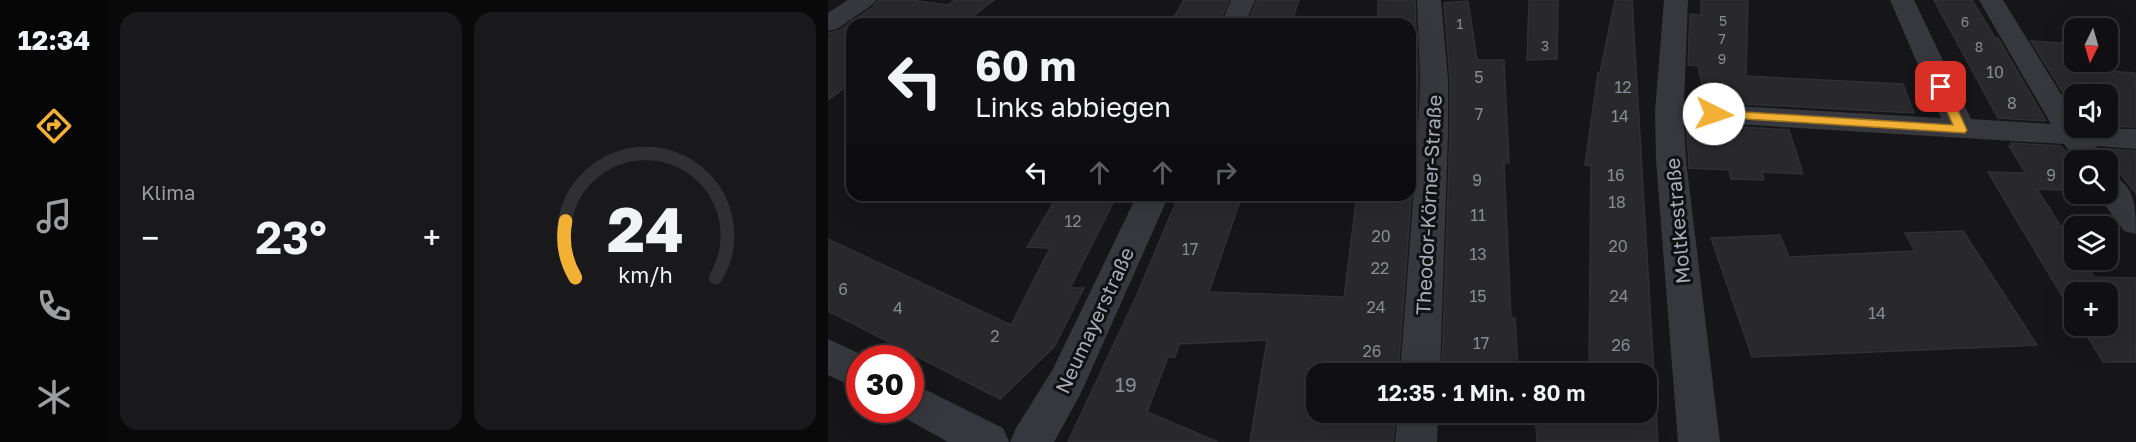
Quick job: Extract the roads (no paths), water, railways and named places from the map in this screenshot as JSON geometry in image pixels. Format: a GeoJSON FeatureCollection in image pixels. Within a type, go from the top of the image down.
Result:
{"type":"FeatureCollection","features":[{"type":"Feature","properties":{"kind":"street"},"geometry":{"type":"LineString","coordinates":[[828,24],[864,0]]}},
{"type":"Feature","properties":{"kind":"street"},"geometry":{"type":"LineString","coordinates":[[1236,18],[1244,0]]}},
{"type":"Feature","properties":{"kind":"street","name":"Theodor-Körner-Straße"},"geometry":{"type":"LineString","coordinates":[[1421,363],[1433,134],[1434,79],[1429,0]]}},
{"type":"Feature","properties":{"kind":"street","name":"Moltkestraße"},"geometry":{"type":"LineString","coordinates":[[1676,0],[1669,111],[1675,217],[1699,442]]}},
{"type":"Feature","properties":{"kind":"street"},"geometry":{"type":"LineString","coordinates":[[1902,0],[1961,130]]}},
{"type":"Feature","properties":{"kind":"street"},"geometry":{"type":"LineString","coordinates":[[1991,0],[2064,121]]}},
{"type":"Feature","properties":{"kind":"street"},"geometry":{"type":"LineString","coordinates":[[1669,111],[2064,136]]}},
{"type":"Feature","properties":{"kind":"street"},"geometry":{"type":"LineString","coordinates":[[2115,138],[2136,139]]}},
{"type":"Feature","properties":{"kind":"street"},"geometry":{"type":"LineString","coordinates":[[2118,198],[2136,222]]}},
{"type":"Feature","properties":{"kind":"street","name":"Neumayerstraße"},"geometry":{"type":"LineString","coordinates":[[1031,442],[1066,381],[1150,201]]}},
{"type":"Feature","properties":{"kind":"street"},"geometry":{"type":"LineString","coordinates":[[828,356],[846,366]]}},
{"type":"Feature","properties":{"kind":"street"},"geometry":{"type":"LineString","coordinates":[[924,408],[988,442]]}},
{"type":"Feature","properties":{"kind":"street"},"geometry":{"type":"LineString","coordinates":[[1416,442],[1417,423]]}}]}
